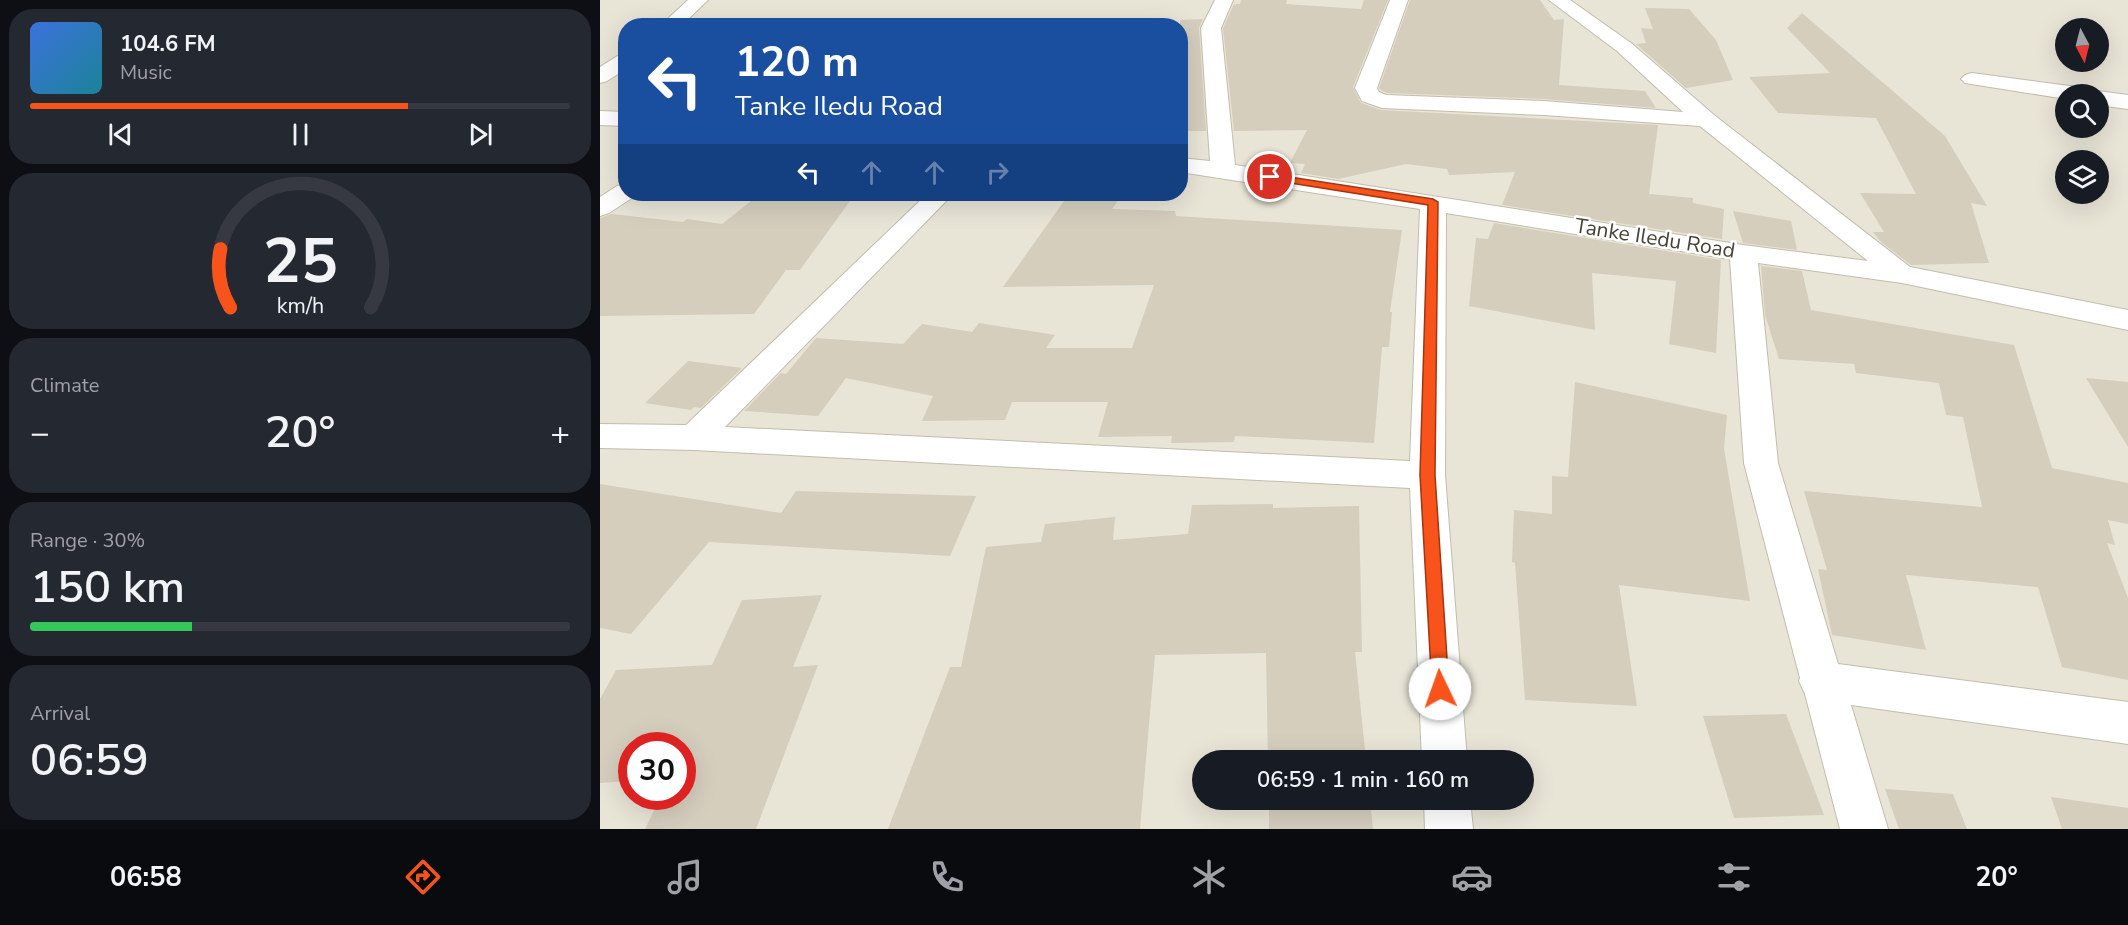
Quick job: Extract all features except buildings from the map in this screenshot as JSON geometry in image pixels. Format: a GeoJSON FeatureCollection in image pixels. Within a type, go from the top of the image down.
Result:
{"type":"FeatureCollection","features":[{"type":"Feature","properties":{"kind":"street"},"geometry":{"type":"LineString","coordinates":[[678,18],[699,0]]}},
{"type":"Feature","properties":{"kind":"street"},"geometry":{"type":"LineString","coordinates":[[1223,170],[1211,28],[1224,0]]}},
{"type":"Feature","properties":{"kind":"street"},"geometry":{"type":"LineString","coordinates":[[1399,0],[1366,88],[1370,96],[1382,101],[1544,108],[1706,120]]}},
{"type":"Feature","properties":{"kind":"street"},"geometry":{"type":"LineString","coordinates":[[1558,0],[1624,47],[1706,120],[1902,274]]}},
{"type":"Feature","properties":{"kind":"street"},"geometry":{"type":"LineString","coordinates":[[600,77],[618,65]]}},
{"type":"Feature","properties":{"kind":"street"},"geometry":{"type":"LineString","coordinates":[[1972,79],[2055,91]]}},
{"type":"Feature","properties":{"kind":"street"},"geometry":{"type":"LineString","coordinates":[[2109,99],[2128,102]]}},
{"type":"Feature","properties":{"kind":"street"},"geometry":{"type":"LineString","coordinates":[[600,118],[618,119]]}},
{"type":"Feature","properties":{"kind":"street","name":"Tanke Iledu Road"},"geometry":{"type":"LineString","coordinates":[[1188,166],[1433,202],[1743,253],[1902,274],[2128,320]]}},
{"type":"Feature","properties":{"kind":"street"},"geometry":{"type":"LineString","coordinates":[[600,208],[618,196]]}},
{"type":"Feature","properties":{"kind":"street"},"geometry":{"type":"LineString","coordinates":[[693,438],[934,201]]}},
{"type":"Feature","properties":{"kind":"street"},"geometry":{"type":"LineString","coordinates":[[1433,202],[1427,475],[1444,750]]}},
{"type":"Feature","properties":{"kind":"street"},"geometry":{"type":"LineString","coordinates":[[1743,253],[1761,463],[1820,681],[1864,829]]}},
{"type":"Feature","properties":{"kind":"street"},"geometry":{"type":"LineString","coordinates":[[600,436],[693,438],[1427,475]]}},
{"type":"Feature","properties":{"kind":"street"},"geometry":{"type":"LineString","coordinates":[[1820,681],[2128,723]]}},
{"type":"Feature","properties":{"kind":"street"},"geometry":{"type":"LineString","coordinates":[[1448,810],[1449,829]]}},
{"type":"Feature","properties":{"kind":"shaded area"},"geometry":{"type":"Polygon","coordinates":[[[600,0],[2128,0],[2128,829],[600,829],[600,0]]]}},
{"type":"Feature","properties":{"kind":"route"},"geometry":{"type":"LineString","coordinates":[[1270,177],[1433,202],[1427,475],[1440,689]]}}]}
